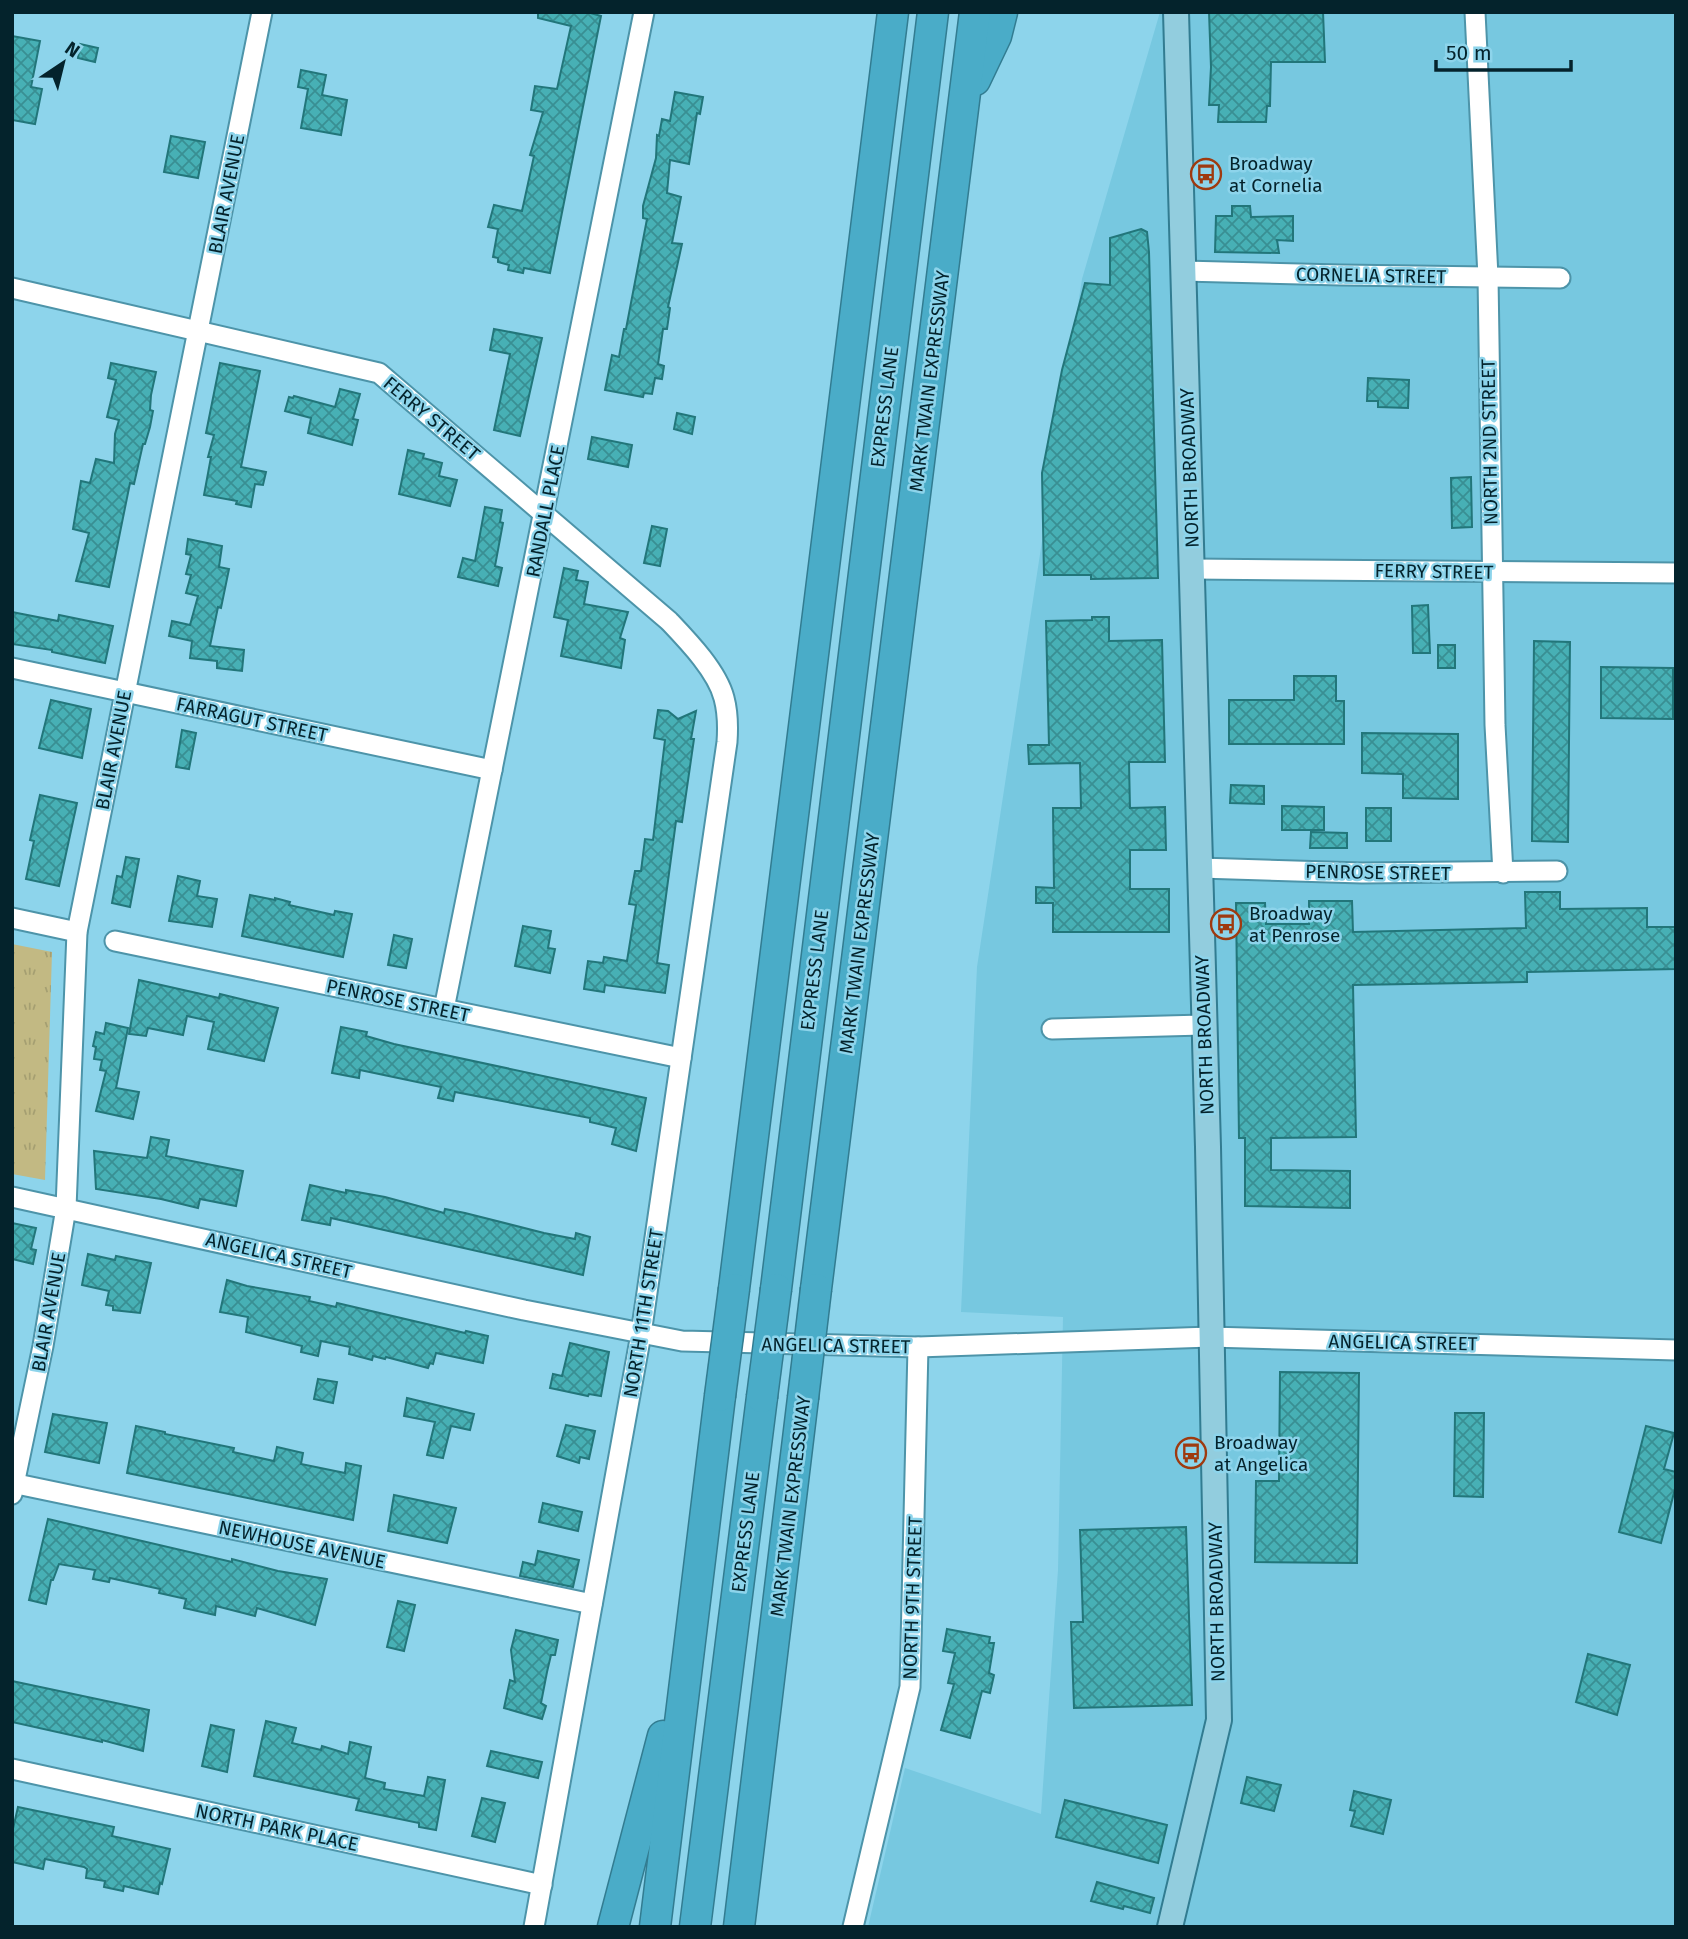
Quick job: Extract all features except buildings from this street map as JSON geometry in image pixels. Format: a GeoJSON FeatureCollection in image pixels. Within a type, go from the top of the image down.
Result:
{"type":"FeatureCollection","features":[{"type":"Feature","properties":{"kind":"highway"},"geometry":{"type":"LineString","coordinates":[[655,1927],[892,12]]}},
{"type":"Feature","properties":{"kind":"highway","name":"EXPRESS LANE"},"geometry":{"type":"LineString","coordinates":[[695,1927],[933,12]]}},
{"type":"Feature","properties":{"kind":"highway","name":"MARK TWAIN EXPRESSWAY"},"geometry":{"type":"LineString","coordinates":[[747,1875],[766,1696],[975,12]]}},
{"type":"Feature","properties":{"kind":"highway"},"geometry":{"type":"LineString","coordinates":[[964,103],[996,36],[1002,12]]}},
{"type":"Feature","properties":{"kind":"highway"},"geometry":{"type":"LineString","coordinates":[[613,1927],[691,1628]]}},
{"type":"Feature","properties":{"kind":"highway"},"geometry":{"type":"LineString","coordinates":[[739,1927],[747,1875]]}},
{"type":"Feature","properties":{"kind":"highway"},"geometry":{"type":"LineString","coordinates":[[747,1875],[750,1927]]}},
{"type":"Feature","properties":{"kind":"main road","name":"NORTH BROADWAY"},"geometry":{"type":"LineString","coordinates":[[1170,1927],[1219,1720],[1208,1147],[1176,12]]}},
{"type":"Feature","properties":{"kind":"street","name":"BLAIR AVENUE"},"geometry":{"type":"LineString","coordinates":[[13,1487],[43,1346],[66,1208],[77,932],[262,12]]}},
{"type":"Feature","properties":{"kind":"street","name":"RANDALL PLACE"},"geometry":{"type":"LineString","coordinates":[[444,1009],[644,12]]}},
{"type":"Feature","properties":{"kind":"street","name":"NORTH 2ND STREET"},"geometry":{"type":"LineString","coordinates":[[1475,12],[1488,277],[1494,725],[1503,873]]}},
{"type":"Feature","properties":{"kind":"street","name":"CORNELIA STREET"},"geometry":{"type":"LineString","coordinates":[[1183,271],[1560,278]]}},
{"type":"Feature","properties":{"kind":"street","name":"FERRY STREET"},"geometry":{"type":"LineString","coordinates":[[12,288],[379,373],[669,621],[701,656],[724,696]]}},
{"type":"Feature","properties":{"kind":"street","name":"FERRY STREET"},"geometry":{"type":"LineString","coordinates":[[1192,569],[1676,573]]}},
{"type":"Feature","properties":{"kind":"street","name":"FARRAGUT STREET"},"geometry":{"type":"LineString","coordinates":[[12,668],[492,770]]}},
{"type":"Feature","properties":{"kind":"street","name":"NORTH 11TH STREET"},"geometry":{"type":"LineString","coordinates":[[534,1927],[641,1334],[727,742],[728,721],[724,696]]}},
{"type":"Feature","properties":{"kind":"street","name":"PENROSE STREET"},"geometry":{"type":"LineString","coordinates":[[1200,869],[1362,873],[1557,871]]}},
{"type":"Feature","properties":{"kind":"street"},"geometry":{"type":"LineString","coordinates":[[12,918],[77,932]]}},
{"type":"Feature","properties":{"kind":"street","name":"PENROSE STREET"},"geometry":{"type":"LineString","coordinates":[[115,941],[681,1058]]}},
{"type":"Feature","properties":{"kind":"street"},"geometry":{"type":"LineString","coordinates":[[1052,1029],[1203,1025]]}},
{"type":"Feature","properties":{"kind":"street","name":"ANGELICA STREET"},"geometry":{"type":"LineString","coordinates":[[12,1197],[682,1341],[918,1347],[1210,1337],[1676,1350]]}},
{"type":"Feature","properties":{"kind":"street","name":"NORTH 9TH STREET"},"geometry":{"type":"LineString","coordinates":[[853,1927],[910,1686],[918,1347]]}},
{"type":"Feature","properties":{"kind":"street","name":"NEWHOUSE AVENUE"},"geometry":{"type":"LineString","coordinates":[[13,1487],[592,1604]]}},
{"type":"Feature","properties":{"kind":"street","name":"NORTH PARK PLACE"},"geometry":{"type":"LineString","coordinates":[[12,1769],[542,1885]]}},
{"type":"Feature","properties":{"kind":"shaded area"},"geometry":{"type":"Polygon","coordinates":[[[1160,12],[1676,12],[1676,1927],[868,1927],[905,1768],[1041,1814],[1058,1570],[1063,1317],[961,1312],[977,967],[1082,279],[1160,12]]]}},
{"type":"Feature","properties":{"kind":"green space"},"geometry":{"type":"Polygon","coordinates":[[[12,944],[52,952],[45,1180],[12,1174],[12,944]]]}},
{"type":"Feature","properties":{"kind":"place","name":"Broadway at Cornelia"},"geometry":{"type":"Point","coordinates":[1206,174]}},
{"type":"Feature","properties":{"kind":"place","name":"Broadway at Penrose"},"geometry":{"type":"Point","coordinates":[1226,924]}},
{"type":"Feature","properties":{"kind":"place","name":"Broadway at Angelica"},"geometry":{"type":"Point","coordinates":[1191,1453]}}]}
